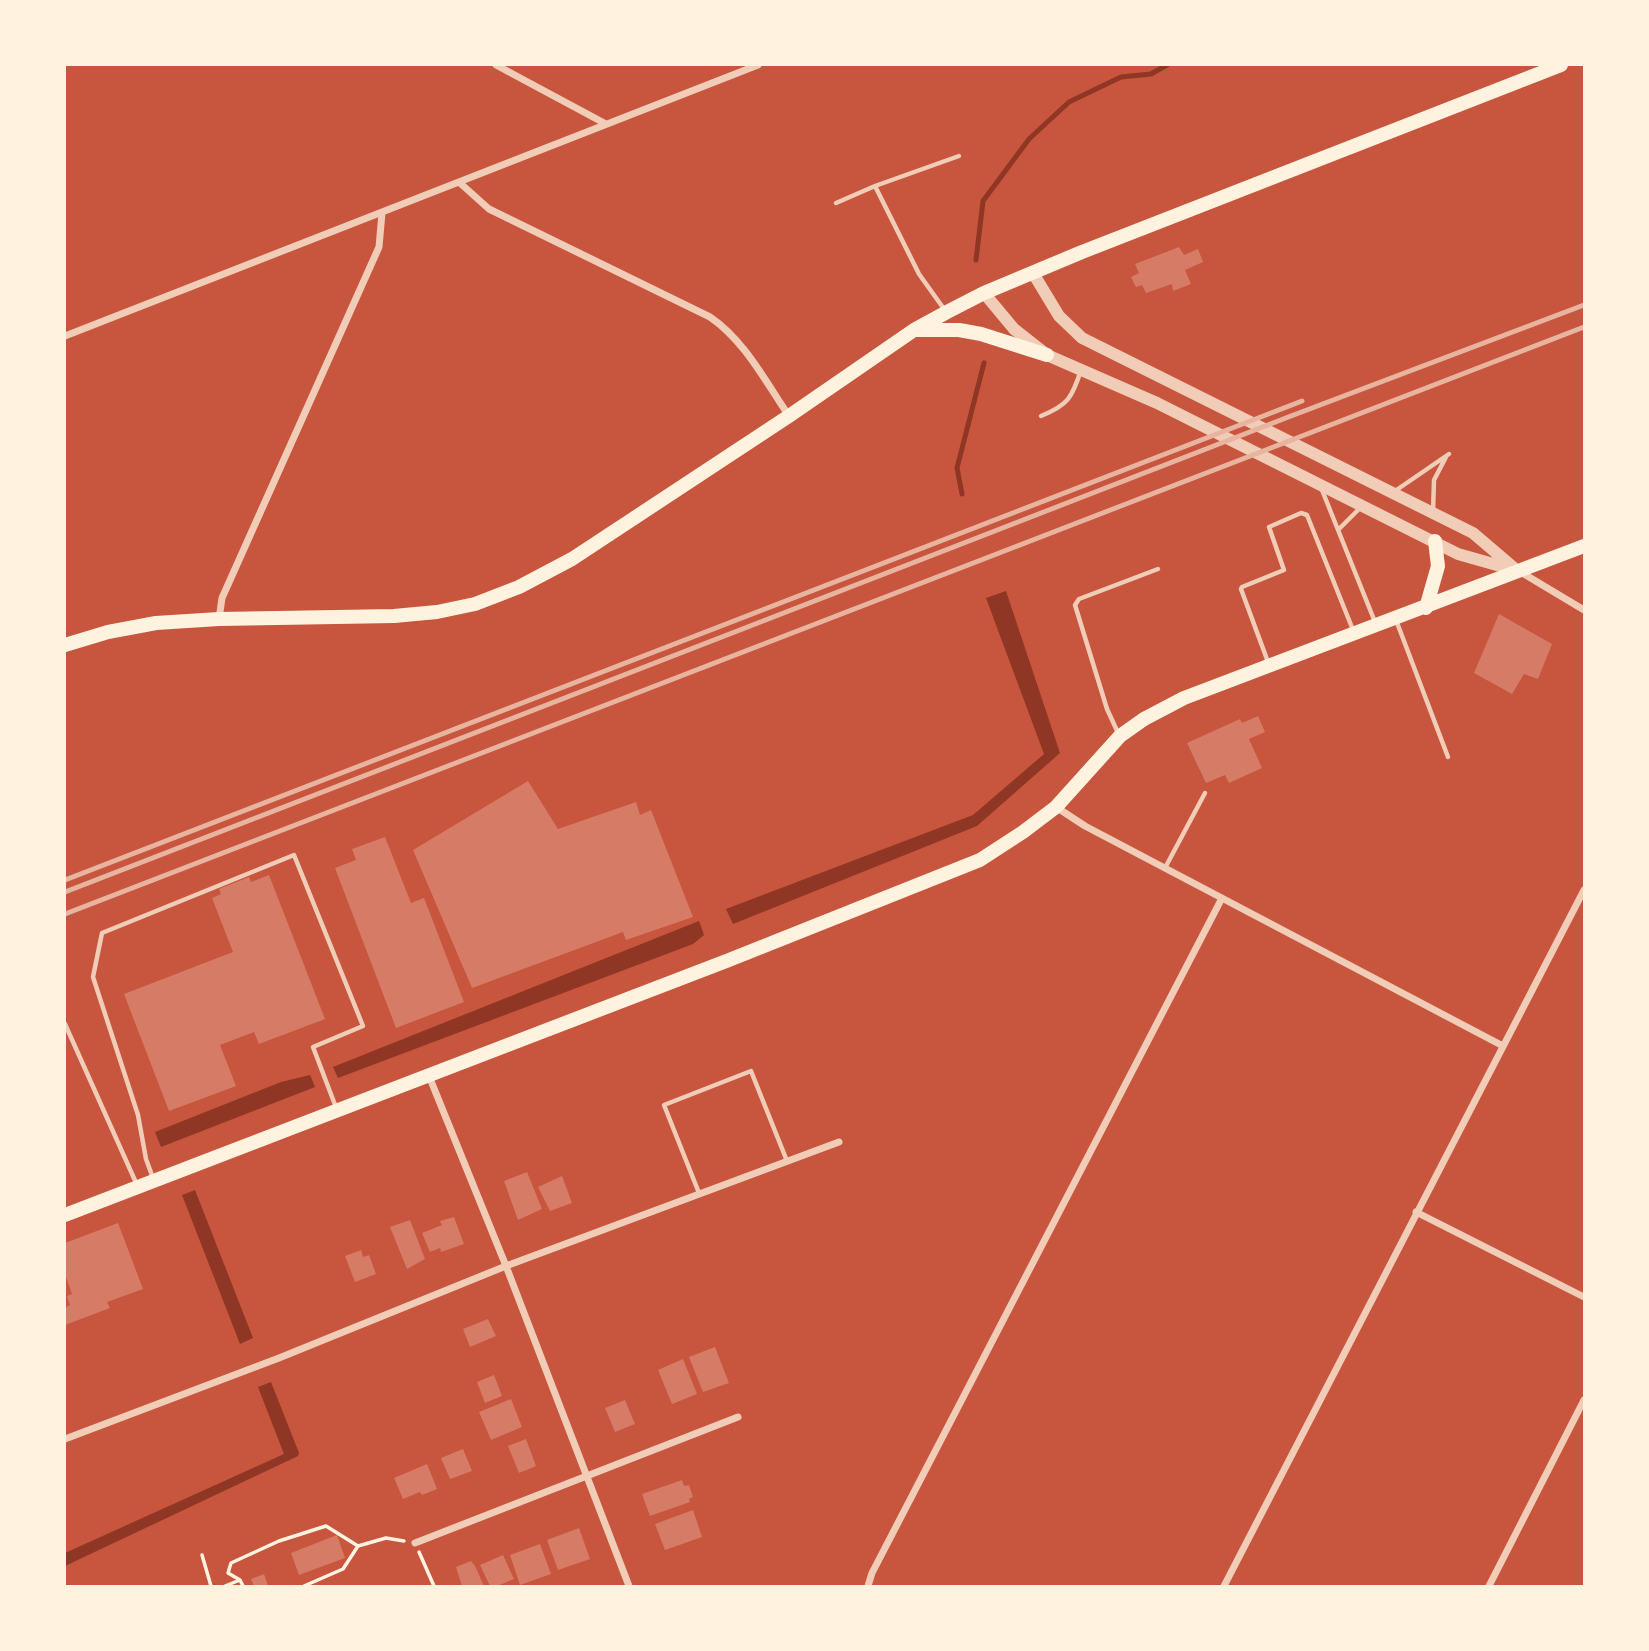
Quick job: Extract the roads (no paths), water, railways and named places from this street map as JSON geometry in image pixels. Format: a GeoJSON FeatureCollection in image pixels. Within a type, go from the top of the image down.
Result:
{"type":"FeatureCollection","features":[{"type":"Feature","properties":{"kind":"main road"},"geometry":{"type":"LineString","coordinates":[[65,645],[108,632],[156,623],[219,619],[394,616],[437,612],[475,604],[519,587],[572,558],[915,330],[947,312],[1033,273],[1561,65]]}},
{"type":"Feature","properties":{"kind":"main road"},"geometry":{"type":"LineString","coordinates":[[915,330],[959,330],[981,334],[1047,355]]}},
{"type":"Feature","properties":{"kind":"main road"},"geometry":{"type":"LineString","coordinates":[[1426,608],[1438,566],[1435,541]]}},
{"type":"Feature","properties":{"kind":"main road"},"geometry":{"type":"LineString","coordinates":[[65,1215],[980,860],[1056,807],[1120,736],[1144,719],[1184,698],[1584,546]]}},
{"type":"Feature","properties":{"kind":"street"},"geometry":{"type":"LineString","coordinates":[[496,65],[606,124]]}},
{"type":"Feature","properties":{"kind":"street"},"geometry":{"type":"LineString","coordinates":[[65,336],[758,65]]}},
{"type":"Feature","properties":{"kind":"street"},"geometry":{"type":"LineString","coordinates":[[460,183],[489,208],[710,317],[723,326],[741,344],[789,416]]}},
{"type":"Feature","properties":{"kind":"street"},"geometry":{"type":"LineString","coordinates":[[219,619],[222,598],[379,247],[382,213]]}},
{"type":"Feature","properties":{"kind":"street"},"geometry":{"type":"LineString","coordinates":[[1033,273],[1059,316],[1082,338],[1473,533],[1518,571],[1584,610]]}},
{"type":"Feature","properties":{"kind":"street"},"geometry":{"type":"LineString","coordinates":[[985,293],[1009,324],[1047,355],[1157,403],[1458,554],[1518,571]]}},
{"type":"Feature","properties":{"kind":"street"},"geometry":{"type":"LineString","coordinates":[[1056,807],[1085,826],[1503,1046]]}},
{"type":"Feature","properties":{"kind":"street"},"geometry":{"type":"LineString","coordinates":[[1224,1586],[1584,890]]}},
{"type":"Feature","properties":{"kind":"street"},"geometry":{"type":"LineString","coordinates":[[868,1586],[872,1573],[1222,898]]}},
{"type":"Feature","properties":{"kind":"street"},"geometry":{"type":"LineString","coordinates":[[429,1076],[506,1266],[629,1586]]}},
{"type":"Feature","properties":{"kind":"street"},"geometry":{"type":"LineString","coordinates":[[65,1439],[279,1358],[506,1266],[839,1142]]}},
{"type":"Feature","properties":{"kind":"street"},"geometry":{"type":"LineString","coordinates":[[1416,1212],[1584,1297]]}},
{"type":"Feature","properties":{"kind":"street"},"geometry":{"type":"LineString","coordinates":[[1489,1586],[1584,1400]]}},
{"type":"Feature","properties":{"kind":"street"},"geometry":{"type":"LineString","coordinates":[[415,1543],[738,1417]]}},
{"type":"Feature","properties":{"kind":"lane"},"geometry":{"type":"LineString","coordinates":[[836,203],[959,156]]}},
{"type":"Feature","properties":{"kind":"lane"},"geometry":{"type":"LineString","coordinates":[[875,186],[919,274],[947,312]]}},
{"type":"Feature","properties":{"kind":"lane"},"geometry":{"type":"LineString","coordinates":[[1041,416],[1060,408],[1073,395],[1081,370]]}},
{"type":"Feature","properties":{"kind":"lane"},"geometry":{"type":"LineString","coordinates":[[1393,492],[1449,454],[1434,480],[1433,513]]}},
{"type":"Feature","properties":{"kind":"lane"},"geometry":{"type":"LineString","coordinates":[[1319,483],[1377,626]]}},
{"type":"Feature","properties":{"kind":"lane"},"geometry":{"type":"LineString","coordinates":[[1339,529],[1363,505]]}},
{"type":"Feature","properties":{"kind":"lane"},"geometry":{"type":"LineString","coordinates":[[1269,666],[1240,592],[1242,587],[1284,570],[1269,527],[1301,513],[1307,515],[1355,634]]}},
{"type":"Feature","properties":{"kind":"lane"},"geometry":{"type":"LineString","coordinates":[[1120,736],[1107,709],[1075,605],[1079,599],[1158,569]]}},
{"type":"Feature","properties":{"kind":"lane"},"geometry":{"type":"LineString","coordinates":[[1396,619],[1448,757]]}},
{"type":"Feature","properties":{"kind":"lane"},"geometry":{"type":"LineString","coordinates":[[1165,868],[1205,793]]}},
{"type":"Feature","properties":{"kind":"lane"},"geometry":{"type":"LineString","coordinates":[[154,1179],[146,1159],[138,1115],[93,977],[102,933],[294,855],[363,1026],[313,1047],[337,1110]]}},
{"type":"Feature","properties":{"kind":"lane"},"geometry":{"type":"LineString","coordinates":[[65,1024],[138,1186]]}},
{"type":"Feature","properties":{"kind":"lane"},"geometry":{"type":"LineString","coordinates":[[699,1194],[664,1105],[751,1071],[787,1161]]}},
{"type":"Feature","properties":{"kind":"waterway"},"geometry":{"type":"LineString","coordinates":[[976,260],[983,201],[1029,139],[1069,102],[1121,77],[1151,74],[1167,65]]}},
{"type":"Feature","properties":{"kind":"waterway"},"geometry":{"type":"LineString","coordinates":[[962,494],[957,468],[984,363]]}},
{"type":"Feature","properties":{"kind":"railway"},"geometry":{"type":"LineString","coordinates":[[65,892],[1584,305]]}},
{"type":"Feature","properties":{"kind":"railway"},"geometry":{"type":"LineString","coordinates":[[65,914],[1584,327]]}},
{"type":"Feature","properties":{"kind":"railway"},"geometry":{"type":"LineString","coordinates":[[65,880],[1302,401]]}}]}
